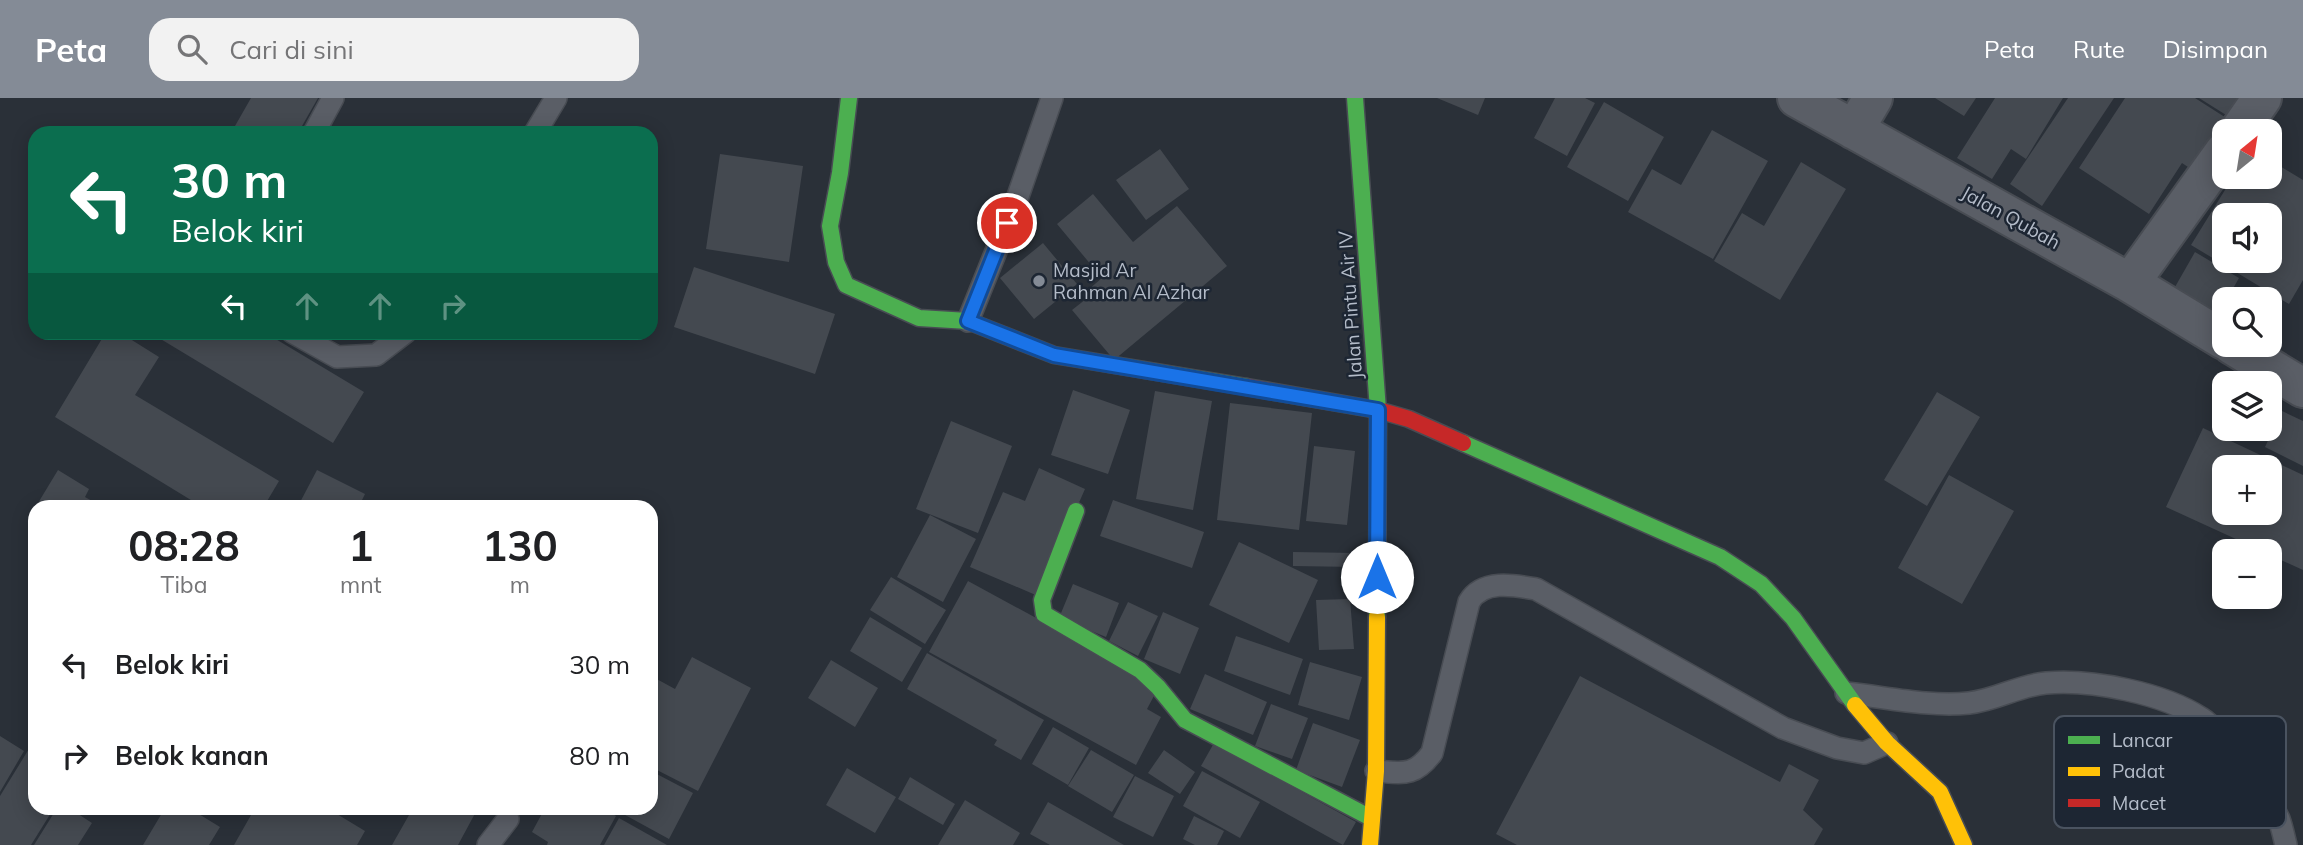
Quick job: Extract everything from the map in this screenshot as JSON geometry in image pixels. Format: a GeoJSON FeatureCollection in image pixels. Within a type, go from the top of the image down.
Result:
{"type":"FeatureCollection","features":[{"type":"Feature","properties":{"kind":"street"},"geometry":{"type":"LineString","coordinates":[[849,98],[841,173],[830,226],[836,262],[846,285],[919,318],[968,321],[1054,355],[1378,410],[1409,419],[1720,557],[1761,583],[1793,618],[1844,692],[1887,743],[1940,792],[1964,845]]}},
{"type":"Feature","properties":{"kind":"street","name":"Jalan Pintu Air IV"},"geometry":{"type":"LineString","coordinates":[[1355,98],[1378,410],[1376,771],[1370,845]]}},
{"type":"Feature","properties":{"kind":"street","name":"Jalan Qubah"},"geometry":{"type":"LineString","coordinates":[[1797,98],[1863,114],[2212,333]]}},
{"type":"Feature","properties":{"kind":"street"},"geometry":{"type":"LineString","coordinates":[[2247,119],[2262,98]]}},
{"type":"Feature","properties":{"kind":"street"},"geometry":{"type":"LineString","coordinates":[[2130,283],[2212,169]]}},
{"type":"Feature","properties":{"kind":"street"},"geometry":{"type":"LineString","coordinates":[[2252,357],[2303,388]]}},
{"type":"Feature","properties":{"kind":"street"},"geometry":{"type":"LineString","coordinates":[[1076,510],[1042,600],[1044,614],[1155,681],[1167,702],[1185,720],[1371,818]]}},
{"type":"Feature","properties":{"kind":"lane"},"geometry":{"type":"LineString","coordinates":[[318,126],[333,98]]}},
{"type":"Feature","properties":{"kind":"lane"},"geometry":{"type":"LineString","coordinates":[[539,126],[556,98]]}},
{"type":"Feature","properties":{"kind":"lane"},"geometry":{"type":"LineString","coordinates":[[968,321],[1017,199],[1052,98]]}},
{"type":"Feature","properties":{"kind":"lane"},"geometry":{"type":"LineString","coordinates":[[306,340],[337,357],[376,355],[396,340]]}},
{"type":"Feature","properties":{"kind":"lane"},"geometry":{"type":"LineString","coordinates":[[1376,771],[1408,774],[1424,765],[1432,753],[1469,601],[1484,589],[1507,585],[1536,589],[1783,728],[1837,748],[1864,753],[1887,743]]}},
{"type":"Feature","properties":{"kind":"lane"},"geometry":{"type":"LineString","coordinates":[[1844,692],[1932,703],[1969,703],[2005,696],[2023,687],[2066,683],[2135,693],[2169,703],[2198,716]]}},
{"type":"Feature","properties":{"kind":"lane"},"geometry":{"type":"LineString","coordinates":[[488,845],[508,819]]}},
{"type":"Feature","properties":{"kind":"lane"},"geometry":{"type":"LineString","coordinates":[[2281,828],[2286,845]]}},
{"type":"Feature","properties":{"kind":"building"},"geometry":{"type":"Polygon","coordinates":[[[251,98],[318,98],[302,126],[235,126],[251,98]]]}},
{"type":"Feature","properties":{"kind":"building"},"geometry":{"type":"Polygon","coordinates":[[[1437,98],[1485,98],[1478,115],[1437,98]]]}},
{"type":"Feature","properties":{"kind":"building"},"geometry":{"type":"Polygon","coordinates":[[[1555,98],[1585,98],[1595,103],[1567,156],[1534,138],[1555,98]]]}},
{"type":"Feature","properties":{"kind":"building"},"geometry":{"type":"Polygon","coordinates":[[[1935,98],[1976,98],[1964,116],[1935,98]]]}},
{"type":"Feature","properties":{"kind":"building"},"geometry":{"type":"Polygon","coordinates":[[[1995,98],[2063,98],[2026,159],[2011,149],[1992,179],[1957,158],[1995,98]]]}},
{"type":"Feature","properties":{"kind":"building"},"geometry":{"type":"Polygon","coordinates":[[[2068,98],[2114,98],[2042,206],[2010,184],[2068,98]]]}},
{"type":"Feature","properties":{"kind":"building"},"geometry":{"type":"Polygon","coordinates":[[[2125,98],[2195,98],[2228,119],[2212,119],[2212,150],[2197,173],[2182,163],[2149,214],[2079,168],[2125,98]]]}},
{"type":"Feature","properties":{"kind":"building"},"geometry":{"type":"Polygon","coordinates":[[[2199,98],[2258,98],[2246,119],[2232,119],[2199,98]]]}},
{"type":"Feature","properties":{"kind":"building"},"geometry":{"type":"Polygon","coordinates":[[[1604,102],[1664,137],[1628,201],[1567,167],[1604,102]]]}},
{"type":"Feature","properties":{"kind":"building"},"geometry":{"type":"Polygon","coordinates":[[[1712,130],[1768,161],[1713,259],[1628,212],[1652,169],[1681,185],[1712,130]]]}},
{"type":"Feature","properties":{"kind":"building"},"geometry":{"type":"Polygon","coordinates":[[[1160,149],[1189,189],[1146,220],[1116,180],[1160,149]]]}},
{"type":"Feature","properties":{"kind":"building"},"geometry":{"type":"Polygon","coordinates":[[[720,154],[803,166],[789,262],[706,249],[720,154]]]}},
{"type":"Feature","properties":{"kind":"building"},"geometry":{"type":"Polygon","coordinates":[[[1801,162],[1846,189],[1780,300],[1714,261],[1742,213],[1764,226],[1801,162]]]}},
{"type":"Feature","properties":{"kind":"building"},"geometry":{"type":"Polygon","coordinates":[[[2282,167],[2303,180],[2303,280],[2289,304],[2282,300],[2282,287],[2261,287],[2238,273],[2282,273],[2282,203],[2217,203],[2226,189],[2282,189],[2282,167]]]}},
{"type":"Feature","properties":{"kind":"building"},"geometry":{"type":"Polygon","coordinates":[[[1093,194],[1133,242],[1177,206],[1227,266],[1114,360],[1072,310],[1086,299],[1082,295],[1102,278],[1057,224],[1093,194]]]}},
{"type":"Feature","properties":{"kind":"building"},"geometry":{"type":"Polygon","coordinates":[[[2212,211],[2212,258],[2191,245],[2212,211]]]}},
{"type":"Feature","properties":{"kind":"building","name":"Masjid Ar Rahman Al Azhar"},"geometry":{"type":"Polygon","coordinates":[[[1043,243],[1077,284],[1034,319],[1000,278],[1043,243]]]}},
{"type":"Feature","properties":{"kind":"building"},"geometry":{"type":"Polygon","coordinates":[[[2195,252],[2212,262],[2212,273],[2231,273],[2239,278],[2234,287],[2212,287],[2212,309],[2175,287],[2195,252]]]}},
{"type":"Feature","properties":{"kind":"building"},"geometry":{"type":"Polygon","coordinates":[[[694,267],[835,314],[815,374],[674,327],[694,267]]]}},
{"type":"Feature","properties":{"kind":"building"},"geometry":{"type":"Polygon","coordinates":[[[101,340],[132,340],[159,357],[135,395],[279,481],[268,500],[191,500],[55,417],[101,340]]]}},
{"type":"Feature","properties":{"kind":"building"},"geometry":{"type":"Polygon","coordinates":[[[162,340],[277,340],[364,392],[333,443],[162,340]]]}},
{"type":"Feature","properties":{"kind":"building"},"geometry":{"type":"Polygon","coordinates":[[[1073,390],[1130,410],[1108,474],[1051,455],[1073,390]]]}},
{"type":"Feature","properties":{"kind":"building"},"geometry":{"type":"Polygon","coordinates":[[[1155,391],[1212,401],[1193,510],[1136,499],[1155,391]]]}},
{"type":"Feature","properties":{"kind":"building"},"geometry":{"type":"Polygon","coordinates":[[[1937,392],[1980,417],[1927,506],[1884,480],[1937,392]]]}},
{"type":"Feature","properties":{"kind":"building"},"geometry":{"type":"Polygon","coordinates":[[[1230,403],[1312,413],[1299,530],[1217,520],[1230,403]]]}},
{"type":"Feature","properties":{"kind":"building"},"geometry":{"type":"Polygon","coordinates":[[[2282,411],[2303,421],[2303,466],[2265,447],[2268,441],[2282,441],[2282,411]]]}},
{"type":"Feature","properties":{"kind":"building"},"geometry":{"type":"Polygon","coordinates":[[[951,421],[1012,446],[978,533],[916,509],[951,421]]]}},
{"type":"Feature","properties":{"kind":"building"},"geometry":{"type":"Polygon","coordinates":[[[2203,428],[2212,432],[2212,441],[2231,441],[2260,455],[2212,455],[2212,525],[2282,525],[2282,465],[2303,475],[2303,570],[2282,560],[2282,539],[2236,539],[2166,507],[2203,428]]]}},
{"type":"Feature","properties":{"kind":"building"},"geometry":{"type":"Polygon","coordinates":[[[1314,446],[1355,451],[1347,525],[1306,521],[1314,446]]]}},
{"type":"Feature","properties":{"kind":"building"},"geometry":{"type":"Polygon","coordinates":[[[1039,468],[1085,489],[1038,596],[970,567],[1003,492],[1025,501],[1039,468]]]}},
{"type":"Feature","properties":{"kind":"building"},"geometry":{"type":"Polygon","coordinates":[[[58,470],[89,489],[85,497],[90,500],[40,500],[58,470]]]}},
{"type":"Feature","properties":{"kind":"building"},"geometry":{"type":"Polygon","coordinates":[[[317,470],[365,494],[362,500],[301,500],[317,470]]]}},
{"type":"Feature","properties":{"kind":"building"},"geometry":{"type":"Polygon","coordinates":[[[1949,475],[2014,511],[1962,604],[1898,568],[1949,475]]]}},
{"type":"Feature","properties":{"kind":"building"},"geometry":{"type":"Polygon","coordinates":[[[1113,500],[1204,532],[1192,568],[1100,536],[1113,500]]]}},
{"type":"Feature","properties":{"kind":"building"},"geometry":{"type":"Polygon","coordinates":[[[930,515],[976,539],[943,602],[897,577],[930,515]]]}},
{"type":"Feature","properties":{"kind":"building"},"geometry":{"type":"Polygon","coordinates":[[[1239,542],[1318,580],[1289,643],[1209,605],[1239,542]]]}},
{"type":"Feature","properties":{"kind":"building"},"geometry":{"type":"Polygon","coordinates":[[[1293,552],[1356,553],[1356,567],[1293,566],[1293,552]]]}},
{"type":"Feature","properties":{"kind":"building"},"geometry":{"type":"Polygon","coordinates":[[[891,577],[946,610],[925,644],[870,610],[891,577]]]}},
{"type":"Feature","properties":{"kind":"building"},"geometry":{"type":"Polygon","coordinates":[[[968,581],[1139,674],[1156,692],[1147,709],[1161,717],[1136,765],[929,652],[968,581]]]}},
{"type":"Feature","properties":{"kind":"building"},"geometry":{"type":"Polygon","coordinates":[[[1073,584],[1119,603],[1106,637],[1059,618],[1073,584]]]}},
{"type":"Feature","properties":{"kind":"building"},"geometry":{"type":"Polygon","coordinates":[[[1350,599],[1354,649],[1319,650],[1316,600],[1350,599]]]}},
{"type":"Feature","properties":{"kind":"building"},"geometry":{"type":"Polygon","coordinates":[[[1128,602],[1158,616],[1138,656],[1109,641],[1128,602]]]}},
{"type":"Feature","properties":{"kind":"building"},"geometry":{"type":"Polygon","coordinates":[[[1163,612],[1199,628],[1180,674],[1144,659],[1163,612]]]}},
{"type":"Feature","properties":{"kind":"building"},"geometry":{"type":"Polygon","coordinates":[[[870,617],[922,648],[902,682],[850,651],[870,617]]]}},
{"type":"Feature","properties":{"kind":"building"},"geometry":{"type":"Polygon","coordinates":[[[1236,636],[1303,659],[1290,695],[1224,671],[1236,636]]]}},
{"type":"Feature","properties":{"kind":"building"},"geometry":{"type":"Polygon","coordinates":[[[927,653],[1044,720],[1021,760],[994,745],[997,740],[907,689],[927,653]]]}},
{"type":"Feature","properties":{"kind":"building"},"geometry":{"type":"Polygon","coordinates":[[[692,657],[751,688],[698,791],[658,771],[658,680],[675,689],[692,657]]]}},
{"type":"Feature","properties":{"kind":"building"},"geometry":{"type":"Polygon","coordinates":[[[831,660],[878,688],[855,727],[808,698],[831,660]]]}},
{"type":"Feature","properties":{"kind":"building"},"geometry":{"type":"Polygon","coordinates":[[[1310,662],[1362,677],[1349,720],[1298,705],[1310,662]]]}},
{"type":"Feature","properties":{"kind":"building"},"geometry":{"type":"Polygon","coordinates":[[[1205,674],[1267,702],[1253,735],[1190,709],[1205,674]]]}},
{"type":"Feature","properties":{"kind":"building"},"geometry":{"type":"Polygon","coordinates":[[[1580,676],[1780,782],[1789,764],[1819,780],[1803,810],[1823,829],[1814,845],[1517,845],[1496,834],[1580,676]]]}},
{"type":"Feature","properties":{"kind":"building"},"geometry":{"type":"Polygon","coordinates":[[[1271,704],[1308,718],[1292,759],[1255,746],[1271,704]]]}},
{"type":"Feature","properties":{"kind":"building"},"geometry":{"type":"Polygon","coordinates":[[[1313,723],[1360,740],[1342,787],[1296,770],[1313,723]]]}},
{"type":"Feature","properties":{"kind":"building"},"geometry":{"type":"Polygon","coordinates":[[[1053,727],[1089,748],[1068,785],[1032,764],[1053,727]]]}},
{"type":"Feature","properties":{"kind":"building"},"geometry":{"type":"Polygon","coordinates":[[[0,736],[24,751],[0,792],[0,736]]]}},
{"type":"Feature","properties":{"kind":"building"},"geometry":{"type":"Polygon","coordinates":[[[1214,743],[1356,822],[1343,845],[1201,766],[1214,743]]]}},
{"type":"Feature","properties":{"kind":"building"},"geometry":{"type":"Polygon","coordinates":[[[28,750],[28,815],[50,815],[31,845],[0,845],[0,796],[28,750]]]}},
{"type":"Feature","properties":{"kind":"building"},"geometry":{"type":"Polygon","coordinates":[[[1091,750],[1134,775],[1112,812],[1068,786],[1091,750]]]}},
{"type":"Feature","properties":{"kind":"building"},"geometry":{"type":"Polygon","coordinates":[[[1164,750],[1195,772],[1180,794],[1148,773],[1164,750]]]}},
{"type":"Feature","properties":{"kind":"building"},"geometry":{"type":"Polygon","coordinates":[[[847,768],[896,797],[875,833],[826,805],[847,768]]]}},
{"type":"Feature","properties":{"kind":"building"},"geometry":{"type":"Polygon","coordinates":[[[1202,771],[1260,802],[1240,838],[1183,806],[1202,771]]]}},
{"type":"Feature","properties":{"kind":"building"},"geometry":{"type":"Polygon","coordinates":[[[658,775],[693,793],[669,839],[625,815],[658,815],[658,775]]]}},
{"type":"Feature","properties":{"kind":"building"},"geometry":{"type":"Polygon","coordinates":[[[1135,776],[1174,796],[1153,837],[1113,817],[1135,776]]]}},
{"type":"Feature","properties":{"kind":"building"},"geometry":{"type":"Polygon","coordinates":[[[910,777],[955,804],[943,825],[898,799],[910,777]]]}},
{"type":"Feature","properties":{"kind":"building"},"geometry":{"type":"Polygon","coordinates":[[[965,800],[1020,833],[1013,845],[938,845],[965,800]]]}},
{"type":"Feature","properties":{"kind":"building"},"geometry":{"type":"Polygon","coordinates":[[[1048,802],[1124,845],[1050,845],[1030,834],[1048,802]]]}},
{"type":"Feature","properties":{"kind":"building"},"geometry":{"type":"Polygon","coordinates":[[[53,815],[80,815],[92,823],[78,845],[34,845],[53,815]]]}},
{"type":"Feature","properties":{"kind":"building"},"geometry":{"type":"Polygon","coordinates":[[[161,815],[200,815],[220,827],[209,845],[143,845],[161,815]]]}},
{"type":"Feature","properties":{"kind":"building"},"geometry":{"type":"Polygon","coordinates":[[[251,815],[339,815],[365,831],[357,845],[234,845],[251,815]]]}},
{"type":"Feature","properties":{"kind":"building"},"geometry":{"type":"Polygon","coordinates":[[[409,815],[474,815],[458,845],[392,845],[409,815]]]}},
{"type":"Feature","properties":{"kind":"building"},"geometry":{"type":"Polygon","coordinates":[[[541,815],[616,816],[600,845],[547,845],[548,842],[532,832],[541,815]]]}},
{"type":"Feature","properties":{"kind":"building"},"geometry":{"type":"Polygon","coordinates":[[[1194,816],[1224,831],[1217,845],[1195,845],[1183,839],[1194,816]]]}},
{"type":"Feature","properties":{"kind":"building"},"geometry":{"type":"Polygon","coordinates":[[[619,818],[667,845],[604,845],[619,818]]]}},
{"type":"Feature","properties":{"kind":"traffic: fast"},"geometry":{"type":"LineString","coordinates":[[849,98],[840,173],[830,226],[836,262],[846,285],[919,318],[968,321],[1054,355],[1247,387]]}},
{"type":"Feature","properties":{"kind":"traffic: fast"},"geometry":{"type":"LineString","coordinates":[[1355,98],[1378,410],[1377,617]]}},
{"type":"Feature","properties":{"kind":"traffic: fast"},"geometry":{"type":"LineString","coordinates":[[1463,443],[1720,557],[1761,584],[1793,618],[1855,705]]}},
{"type":"Feature","properties":{"kind":"traffic: fast"},"geometry":{"type":"LineString","coordinates":[[1076,511],[1042,600],[1044,614],[1140,670],[1185,720],[1371,818]]}},
{"type":"Feature","properties":{"kind":"traffic: slow"},"geometry":{"type":"LineString","coordinates":[[1370,845],[1376,771],[1377,617]]}},
{"type":"Feature","properties":{"kind":"traffic: slow"},"geometry":{"type":"LineString","coordinates":[[1855,705],[1887,743],[1940,792],[1964,845]]}},
{"type":"Feature","properties":{"kind":"traffic: jam"},"geometry":{"type":"LineString","coordinates":[[1247,387],[1378,410],[1409,419],[1463,443]]}},
{"type":"Feature","properties":{"kind":"place","name":"Masjid Ar Rahman Al Azhar"},"geometry":{"type":"Point","coordinates":[1039,281]}},
{"type":"Feature","properties":{"kind":"route"},"geometry":{"type":"LineString","coordinates":[[1007,223],[968,321],[1054,355],[1378,410],[1377,577]]}}]}
